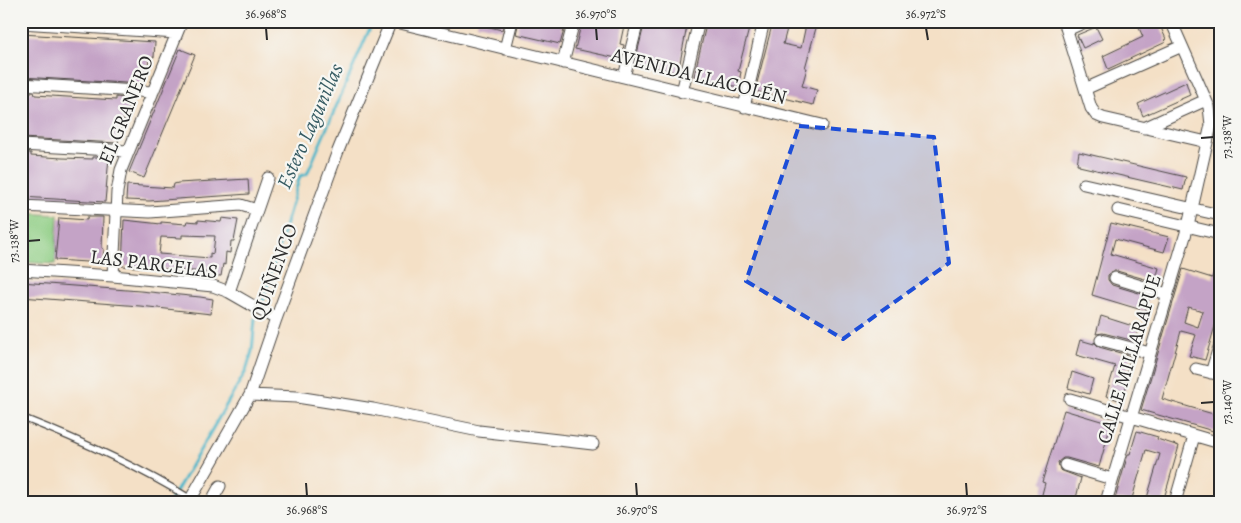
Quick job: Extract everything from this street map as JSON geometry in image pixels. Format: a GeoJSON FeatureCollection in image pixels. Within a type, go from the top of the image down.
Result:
{"type":"FeatureCollection","features":[{"type":"Feature","properties":{"kind":"street","name":"EL GRANERO"},"geometry":{"type":"LineString","coordinates":[[113,276],[119,176],[182,21]]}},
{"type":"Feature","properties":{"kind":"street","name":"AVENIDA LLACOLÉN"},"geometry":{"type":"LineString","coordinates":[[392,21],[428,25],[505,49],[822,125]]}},
{"type":"Feature","properties":{"kind":"street","name":"QUIÑENCO"},"geometry":{"type":"LineString","coordinates":[[188,498],[250,395],[338,151],[392,21]]}},
{"type":"Feature","properties":{"kind":"street"},"geometry":{"type":"LineString","coordinates":[[505,49],[512,21]]}},
{"type":"Feature","properties":{"kind":"street"},"geometry":{"type":"LineString","coordinates":[[564,63],[574,21]]}},
{"type":"Feature","properties":{"kind":"street"},"geometry":{"type":"LineString","coordinates":[[624,77],[638,21]]}},
{"type":"Feature","properties":{"kind":"street"},"geometry":{"type":"LineString","coordinates":[[682,92],[699,21]]}},
{"type":"Feature","properties":{"kind":"street"},"geometry":{"type":"LineString","coordinates":[[744,107],[764,21]]}},
{"type":"Feature","properties":{"kind":"street"},"geometry":{"type":"LineString","coordinates":[[1087,21],[1066,26],[1093,112],[1099,117],[1207,142]]}},
{"type":"Feature","properties":{"kind":"street","name":"CALLE MILLARAPUE"},"geometry":{"type":"LineString","coordinates":[[1106,502],[1188,226],[1211,120],[1206,100],[1171,21]]}},
{"type":"Feature","properties":{"kind":"street"},"geometry":{"type":"LineString","coordinates":[[21,23],[178,33]]}},
{"type":"Feature","properties":{"kind":"street"},"geometry":{"type":"LineString","coordinates":[[1085,89],[1182,46]]}},
{"type":"Feature","properties":{"kind":"street"},"geometry":{"type":"LineString","coordinates":[[21,84],[153,92]]}},
{"type":"Feature","properties":{"kind":"street"},"geometry":{"type":"LineString","coordinates":[[1144,128],[1206,100]]}},
{"type":"Feature","properties":{"kind":"street"},"geometry":{"type":"LineString","coordinates":[[21,145],[128,151]]}},
{"type":"Feature","properties":{"kind":"street"},"geometry":{"type":"LineString","coordinates":[[229,292],[268,178]]}},
{"type":"Feature","properties":{"kind":"street"},"geometry":{"type":"LineString","coordinates":[[1084,184],[1220,215]]}},
{"type":"Feature","properties":{"kind":"street"},"geometry":{"type":"LineString","coordinates":[[21,206],[150,212],[241,205],[257,210]]}},
{"type":"Feature","properties":{"kind":"street"},"geometry":{"type":"LineString","coordinates":[[1118,210],[1220,234]]}},
{"type":"Feature","properties":{"kind":"street","name":"LAS PARCELAS"},"geometry":{"type":"LineString","coordinates":[[21,270],[205,285],[229,292],[276,319]]}},
{"type":"Feature","properties":{"kind":"street"},"geometry":{"type":"LineString","coordinates":[[1115,278],[1168,294]]}},
{"type":"Feature","properties":{"kind":"street"},"geometry":{"type":"LineString","coordinates":[[1101,340],[1150,353]]}},
{"type":"Feature","properties":{"kind":"street"},"geometry":{"type":"LineString","coordinates":[[1196,369],[1216,374],[1220,344]]}},
{"type":"Feature","properties":{"kind":"street"},"geometry":{"type":"LineString","coordinates":[[250,395],[297,397],[373,409],[479,430],[593,444]]}},
{"type":"Feature","properties":{"kind":"street"},"geometry":{"type":"LineString","coordinates":[[1070,399],[1220,443]]}},
{"type":"Feature","properties":{"kind":"street"},"geometry":{"type":"LineString","coordinates":[[1179,501],[1194,436]]}},
{"type":"Feature","properties":{"kind":"street"},"geometry":{"type":"LineString","coordinates":[[1065,464],[1112,478]]}},
{"type":"Feature","properties":{"kind":"street"},"geometry":{"type":"LineString","coordinates":[[211,502],[220,486]]}},
{"type":"Feature","properties":{"kind":"lane"},"geometry":{"type":"LineString","coordinates":[[21,417],[49,428],[173,488],[188,498]]}},
{"type":"Feature","properties":{"kind":"highlighted area"},"geometry":{"type":"Polygon","coordinates":[[[799,126],[934,137],[949,263],[843,339],[746,281],[799,126]]]}},
{"type":"Feature","properties":{"kind":"green space"},"geometry":{"type":"Polygon","coordinates":[[[21,213],[58,215],[55,264],[21,262],[21,213]]]}},
{"type":"Feature","properties":{"kind":"building"},"geometry":{"type":"Polygon","coordinates":[[[478,21],[504,21],[502,30],[477,24],[478,21]]]}},
{"type":"Feature","properties":{"kind":"building"},"geometry":{"type":"Polygon","coordinates":[[[519,21],[563,21],[561,29],[564,30],[560,44],[516,34],[519,21]]]}},
{"type":"Feature","properties":{"kind":"building"},"geometry":{"type":"Polygon","coordinates":[[[582,21],[625,21],[620,44],[624,45],[621,59],[575,49],[582,21]]]}},
{"type":"Feature","properties":{"kind":"building"},"geometry":{"type":"Polygon","coordinates":[[[645,21],[654,21],[672,26],[673,21],[688,21],[678,73],[635,62],[645,21]]]}},
{"type":"Feature","properties":{"kind":"building"},"geometry":{"type":"Polygon","coordinates":[[[707,21],[751,21],[738,71],[741,72],[738,87],[694,76],[707,21]]]}},
{"type":"Feature","properties":{"kind":"building"},"geometry":{"type":"Polygon","coordinates":[[[773,21],[789,21],[783,44],[801,48],[806,25],[816,28],[802,86],[817,90],[813,105],[755,91],[773,21]]]}},
{"type":"Feature","properties":{"kind":"building"},"geometry":{"type":"Polygon","coordinates":[[[1136,21],[1158,21],[1166,42],[1108,69],[1103,56],[1143,37],[1136,21]]]}},
{"type":"Feature","properties":{"kind":"building"},"geometry":{"type":"Polygon","coordinates":[[[1096,27],[1102,39],[1083,48],[1077,35],[1096,27]]]}},
{"type":"Feature","properties":{"kind":"building"},"geometry":{"type":"Polygon","coordinates":[[[21,34],[155,42],[154,57],[149,57],[148,73],[143,73],[143,84],[21,77],[21,34]]]}},
{"type":"Feature","properties":{"kind":"building"},"geometry":{"type":"Polygon","coordinates":[[[180,49],[195,55],[144,178],[129,172],[180,49]]]}},
{"type":"Feature","properties":{"kind":"building"},"geometry":{"type":"Polygon","coordinates":[[[1186,82],[1190,95],[1143,116],[1138,104],[1186,82]]]}},
{"type":"Feature","properties":{"kind":"building"},"geometry":{"type":"Polygon","coordinates":[[[21,92],[34,92],[35,95],[116,100],[116,97],[132,99],[132,108],[129,108],[128,121],[121,120],[118,143],[21,138],[21,92]]]}},
{"type":"Feature","properties":{"kind":"building"},"geometry":{"type":"Polygon","coordinates":[[[1079,152],[1186,177],[1183,190],[1079,166],[1077,164],[1079,152]]]}},
{"type":"Feature","properties":{"kind":"building"},"geometry":{"type":"Polygon","coordinates":[[[21,153],[31,153],[31,156],[62,158],[93,159],[93,157],[109,157],[105,202],[21,197],[21,153]]]}},
{"type":"Feature","properties":{"kind":"building"},"geometry":{"type":"Polygon","coordinates":[[[248,179],[249,194],[149,201],[126,200],[127,185],[173,188],[174,184],[178,183],[248,179]]]}},
{"type":"Feature","properties":{"kind":"building"},"geometry":{"type":"Polygon","coordinates":[[[87,217],[103,217],[103,263],[55,260],[59,218],[87,220],[87,217]]]}},
{"type":"Feature","properties":{"kind":"building"},"geometry":{"type":"Polygon","coordinates":[[[222,218],[238,220],[234,241],[231,241],[230,253],[226,252],[225,265],[223,264],[221,276],[205,275],[206,272],[122,266],[124,220],[161,224],[161,222],[186,224],[187,221],[198,222],[198,220],[221,222],[222,218]],[[182,235],[182,238],[161,237],[159,254],[210,258],[210,253],[213,254],[215,236],[182,235]]]}},
{"type":"Feature","properties":{"kind":"building"},"geometry":{"type":"Polygon","coordinates":[[[1111,223],[1169,237],[1164,252],[1115,239],[1111,254],[1159,268],[1155,282],[1117,271],[1113,271],[1108,275],[1108,280],[1112,285],[1149,296],[1145,311],[1092,295],[1111,223]]]}},
{"type":"Feature","properties":{"kind":"building"},"geometry":{"type":"Polygon","coordinates":[[[1218,260],[1220,261],[1220,309],[1205,360],[1189,356],[1196,335],[1181,331],[1162,399],[1220,416],[1220,433],[1141,410],[1183,269],[1212,278],[1218,260]],[[1188,307],[1184,322],[1198,327],[1203,311],[1188,307]]]}},
{"type":"Feature","properties":{"kind":"building"},"geometry":{"type":"Polygon","coordinates":[[[21,282],[140,291],[213,299],[211,314],[140,306],[21,297],[21,282]]]}},
{"type":"Feature","properties":{"kind":"building"},"geometry":{"type":"Polygon","coordinates":[[[1101,316],[1139,328],[1135,341],[1103,333],[1096,334],[1101,316]]]}},
{"type":"Feature","properties":{"kind":"building"},"geometry":{"type":"Polygon","coordinates":[[[1080,340],[1094,344],[1094,342],[1099,347],[1131,356],[1124,379],[1128,380],[1122,401],[1106,396],[1115,366],[1076,355],[1080,340]]]}},
{"type":"Feature","properties":{"kind":"building"},"geometry":{"type":"Polygon","coordinates":[[[1072,372],[1093,379],[1089,394],[1068,388],[1072,372]]]}},
{"type":"Feature","properties":{"kind":"building"},"geometry":{"type":"Polygon","coordinates":[[[1064,410],[1111,424],[1099,467],[1067,458],[1063,458],[1058,462],[1060,470],[1081,478],[1075,502],[1040,502],[1045,483],[1042,482],[1064,410]]]}},
{"type":"Feature","properties":{"kind":"building"},"geometry":{"type":"Polygon","coordinates":[[[1137,431],[1179,446],[1163,502],[1147,498],[1160,454],[1146,450],[1131,502],[1115,499],[1137,431]]]}},
{"type":"Feature","properties":{"kind":"waterway","name":"Estero Lagunillas"},"geometry":{"type":"LineString","coordinates":[[263,301],[300,176],[307,174],[373,21]]}},
{"type":"Feature","properties":{"kind":"waterway","name":"Estero Lagunillas"},"geometry":{"type":"LineString","coordinates":[[170,502],[246,371],[252,351],[255,319]]}}]}
